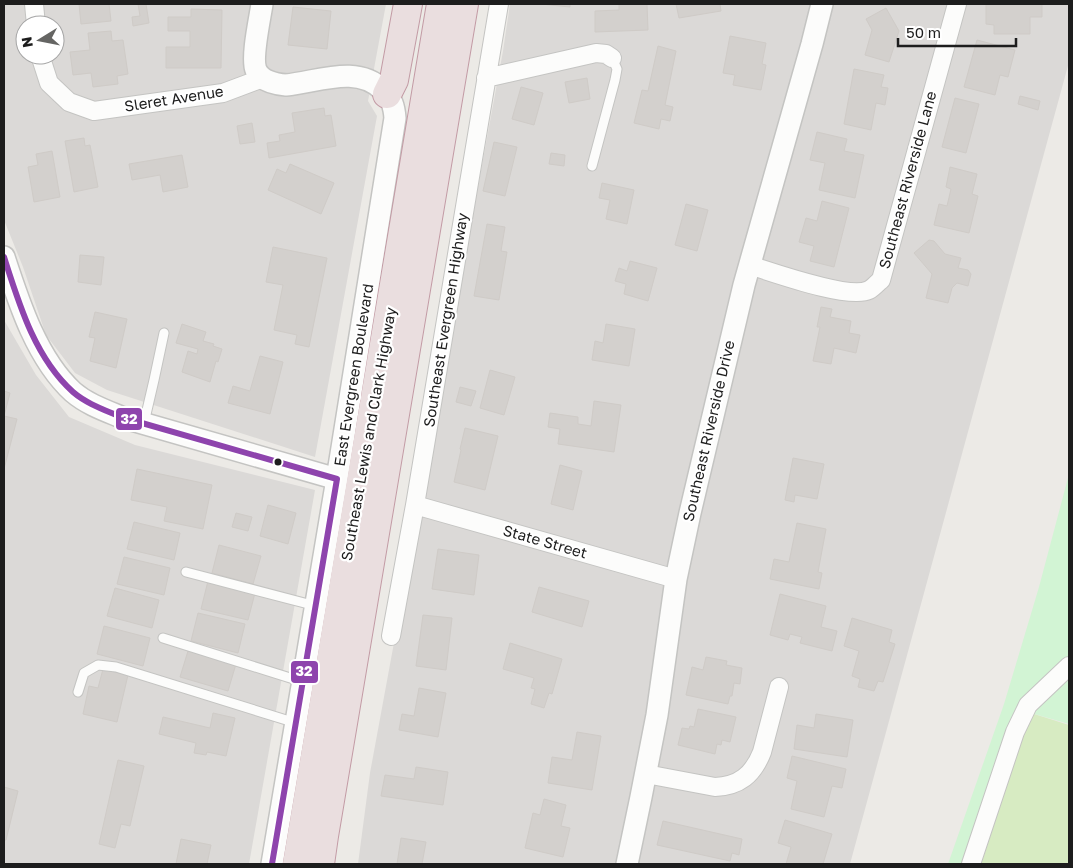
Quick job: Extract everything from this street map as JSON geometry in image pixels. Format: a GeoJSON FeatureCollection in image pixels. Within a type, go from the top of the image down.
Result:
{"type":"FeatureCollection","features":[{"type":"Feature","properties":{"kind":"highway"},"geometry":{"type":"LineString","coordinates":[[387,94],[394,80],[408,4]]}},
{"type":"Feature","properties":{"kind":"highway","name":"Southeast Lewis and Clark Highway"},"geometry":{"type":"LineString","coordinates":[[297,864],[441,4]]}},
{"type":"Feature","properties":{"kind":"highway","name":"Southeast Lewis and Clark Highway"},"geometry":{"type":"LineString","coordinates":[[320,864],[464,4]]}},
{"type":"Feature","properties":{"kind":"street"},"geometry":{"type":"LineString","coordinates":[[262,4],[254,60],[256,70],[263,78],[286,85],[344,76],[360,77],[374,82],[387,94]]}},
{"type":"Feature","properties":{"kind":"street","name":"Southeast Evergreen Highway"},"geometry":{"type":"LineString","coordinates":[[391,636],[415,505],[499,4]]}},
{"type":"Feature","properties":{"kind":"street","name":"Southeast Riverside Drive"},"geometry":{"type":"LineString","coordinates":[[627,864],[657,715],[676,579],[714,408],[749,265],[822,4]]}},
{"type":"Feature","properties":{"kind":"street","name":"Southeast Riverside Lane"},"geometry":{"type":"LineString","coordinates":[[749,265],[836,291],[857,293],[870,290],[880,280],[957,4]]}},
{"type":"Feature","properties":{"kind":"street"},"geometry":{"type":"LineString","coordinates":[[486,78],[596,52],[606,54],[612,58]]}},
{"type":"Feature","properties":{"kind":"street","name":"Sleret Avenue"},"geometry":{"type":"LineString","coordinates":[[43,65],[49,83],[69,102],[94,111],[223,93],[263,78]]}},
{"type":"Feature","properties":{"kind":"street","name":"East Evergreen Boulevard"},"geometry":{"type":"LineString","coordinates":[[272,864],[395,118],[392,100],[387,94]]}},
{"type":"Feature","properties":{"kind":"street"},"geometry":{"type":"LineString","coordinates":[[4,258],[31,331],[54,372],[74,393],[94,406],[121,417],[337,478]]}},
{"type":"Feature","properties":{"kind":"street","name":"State Street"},"geometry":{"type":"LineString","coordinates":[[415,505],[676,579]]}},
{"type":"Feature","properties":{"kind":"street"},"geometry":{"type":"LineString","coordinates":[[971,864],[1015,732],[1028,705],[1069,666]]}},
{"type":"Feature","properties":{"kind":"street"},"geometry":{"type":"LineString","coordinates":[[646,774],[715,787],[733,784],[741,780],[754,768],[762,752],[779,687]]}},
{"type":"Feature","properties":{"kind":"lane"},"geometry":{"type":"LineString","coordinates":[[592,166],[615,80],[617,69],[612,58]]}},
{"type":"Feature","properties":{"kind":"lane"},"geometry":{"type":"LineString","coordinates":[[144,424],[164,333]]}},
{"type":"Feature","properties":{"kind":"lane"},"geometry":{"type":"LineString","coordinates":[[186,572],[316,606]]}},
{"type":"Feature","properties":{"kind":"lane"},"geometry":{"type":"LineString","coordinates":[[163,638],[303,682]]}},
{"type":"Feature","properties":{"kind":"lane"},"geometry":{"type":"LineString","coordinates":[[78,692],[84,673],[98,665],[116,667],[296,723]]}},
{"type":"Feature","properties":{"kind":"shaded area"},"geometry":{"type":"Polygon","coordinates":[[[4,4],[386,4],[368,101],[377,116],[315,457],[107,390],[75,373],[46,335],[23,267],[4,220],[4,4]]]}},
{"type":"Feature","properties":{"kind":"shaded area"},"geometry":{"type":"Polygon","coordinates":[[[510,4],[1069,4],[1069,62],[850,864],[358,864],[370,773],[503,51],[510,4]]]}},
{"type":"Feature","properties":{"kind":"shaded area"},"geometry":{"type":"Polygon","coordinates":[[[4,320],[36,375],[69,417],[135,445],[315,490],[249,864],[4,864],[4,320]]]}},
{"type":"Feature","properties":{"kind":"green space"},"geometry":{"type":"Polygon","coordinates":[[[1069,474],[1069,724],[1031,713],[981,864],[948,864],[1004,704],[1039,587],[1069,474]]]}},
{"type":"Feature","properties":{"kind":"green space"},"geometry":{"type":"Polygon","coordinates":[[[1031,713],[1069,725],[1069,864],[981,864],[1031,713]]]}},
{"type":"Feature","properties":{"kind":"building"},"geometry":{"type":"Polygon","coordinates":[[[79,4],[109,4],[111,21],[81,24],[79,4]]]}},
{"type":"Feature","properties":{"kind":"building"},"geometry":{"type":"Polygon","coordinates":[[[138,4],[146,4],[149,23],[133,26],[132,17],[140,16],[138,4]]]}},
{"type":"Feature","properties":{"kind":"building"},"geometry":{"type":"Polygon","coordinates":[[[541,4],[570,4],[570,7],[541,4]]]}},
{"type":"Feature","properties":{"kind":"building"},"geometry":{"type":"Polygon","coordinates":[[[619,4],[647,4],[648,30],[595,32],[595,11],[619,10],[619,4]]]}},
{"type":"Feature","properties":{"kind":"building"},"geometry":{"type":"Polygon","coordinates":[[[676,4],[720,4],[721,11],[679,18],[676,4]]]}},
{"type":"Feature","properties":{"kind":"building"},"geometry":{"type":"Polygon","coordinates":[[[986,4],[1042,4],[1042,17],[1030,17],[1030,34],[994,34],[994,25],[986,24],[986,4]]]}},
{"type":"Feature","properties":{"kind":"building"},"geometry":{"type":"Polygon","coordinates":[[[293,7],[331,11],[327,49],[288,45],[293,7]]]}},
{"type":"Feature","properties":{"kind":"building"},"geometry":{"type":"Polygon","coordinates":[[[886,8],[899,31],[889,62],[865,55],[872,30],[866,19],[886,8]]]}},
{"type":"Feature","properties":{"kind":"building"},"geometry":{"type":"Polygon","coordinates":[[[191,9],[222,10],[221,68],[166,68],[166,47],[190,47],[190,31],[168,31],[168,17],[191,17],[191,9]]]}},
{"type":"Feature","properties":{"kind":"building"},"geometry":{"type":"Polygon","coordinates":[[[111,31],[112,41],[123,40],[128,74],[117,76],[118,84],[93,87],[91,73],[73,75],[70,52],[90,50],[88,33],[111,31]]]}},
{"type":"Feature","properties":{"kind":"building"},"geometry":{"type":"Polygon","coordinates":[[[730,36],[766,43],[762,64],[766,65],[761,90],[733,85],[735,75],[723,73],[730,36]]]}},
{"type":"Feature","properties":{"kind":"building"},"geometry":{"type":"Polygon","coordinates":[[[977,40],[1015,50],[1008,77],[1000,75],[995,95],[964,87],[977,40]]]}},
{"type":"Feature","properties":{"kind":"building"},"geometry":{"type":"Polygon","coordinates":[[[658,46],[676,51],[665,105],[673,107],[670,121],[661,119],[659,129],[634,123],[642,90],[648,91],[658,46]]]}},
{"type":"Feature","properties":{"kind":"building"},"geometry":{"type":"Polygon","coordinates":[[[854,69],[884,75],[881,87],[888,88],[885,105],[876,103],[871,130],[844,124],[854,69]]]}},
{"type":"Feature","properties":{"kind":"building"},"geometry":{"type":"Polygon","coordinates":[[[587,78],[590,99],[569,103],[565,82],[587,78]]]}},
{"type":"Feature","properties":{"kind":"building"},"geometry":{"type":"Polygon","coordinates":[[[521,87],[543,93],[534,125],[512,119],[521,87]]]}},
{"type":"Feature","properties":{"kind":"building"},"geometry":{"type":"Polygon","coordinates":[[[1020,96],[1040,101],[1038,110],[1018,104],[1020,96]]]}},
{"type":"Feature","properties":{"kind":"building"},"geometry":{"type":"Polygon","coordinates":[[[955,98],[979,104],[966,153],[942,147],[955,98]]]}},
{"type":"Feature","properties":{"kind":"building"},"geometry":{"type":"Polygon","coordinates":[[[324,108],[325,116],[331,115],[336,146],[269,158],[267,143],[280,141],[279,135],[295,132],[292,113],[324,108]]]}},
{"type":"Feature","properties":{"kind":"building"},"geometry":{"type":"Polygon","coordinates":[[[252,123],[255,142],[240,144],[237,126],[252,123]]]}},
{"type":"Feature","properties":{"kind":"building"},"geometry":{"type":"Polygon","coordinates":[[[817,132],[847,139],[844,151],[864,155],[855,198],[819,190],[825,163],[810,160],[817,132]]]}},
{"type":"Feature","properties":{"kind":"building"},"geometry":{"type":"Polygon","coordinates":[[[84,138],[85,146],[90,145],[98,187],[74,192],[65,141],[84,138]]]}},
{"type":"Feature","properties":{"kind":"building"},"geometry":{"type":"Polygon","coordinates":[[[494,142],[517,147],[505,196],[483,191],[494,142]]]}},
{"type":"Feature","properties":{"kind":"building"},"geometry":{"type":"Polygon","coordinates":[[[52,151],[60,197],[34,202],[28,167],[38,165],[36,154],[52,151]]]}},
{"type":"Feature","properties":{"kind":"building"},"geometry":{"type":"Polygon","coordinates":[[[551,153],[565,155],[564,166],[549,164],[551,153]]]}},
{"type":"Feature","properties":{"kind":"building"},"geometry":{"type":"Polygon","coordinates":[[[182,155],[188,187],[163,192],[160,175],[132,180],[129,164],[182,155]]]}},
{"type":"Feature","properties":{"kind":"building"},"geometry":{"type":"Polygon","coordinates":[[[290,164],[334,183],[321,214],[268,190],[277,169],[286,173],[290,164]]]}},
{"type":"Feature","properties":{"kind":"building"},"geometry":{"type":"Polygon","coordinates":[[[950,167],[977,174],[972,194],[978,196],[969,233],[934,225],[939,204],[947,206],[951,189],[946,187],[950,167]]]}},
{"type":"Feature","properties":{"kind":"building"},"geometry":{"type":"Polygon","coordinates":[[[602,183],[634,190],[627,224],[606,219],[610,200],[599,198],[602,183]]]}},
{"type":"Feature","properties":{"kind":"building"},"geometry":{"type":"Polygon","coordinates":[[[822,201],[849,208],[834,267],[810,261],[814,246],[799,242],[806,218],[817,221],[822,201]]]}},
{"type":"Feature","properties":{"kind":"building"},"geometry":{"type":"Polygon","coordinates":[[[686,204],[708,210],[697,251],[675,245],[686,204]]]}},
{"type":"Feature","properties":{"kind":"building"},"geometry":{"type":"Polygon","coordinates":[[[487,224],[505,227],[501,251],[507,252],[499,300],[474,296],[487,224]]]}},
{"type":"Feature","properties":{"kind":"building"},"geometry":{"type":"Polygon","coordinates":[[[929,240],[934,241],[945,254],[961,258],[958,268],[968,270],[971,274],[968,286],[957,283],[952,288],[948,303],[926,298],[932,274],[914,253],[929,240]]]}},
{"type":"Feature","properties":{"kind":"building"},"geometry":{"type":"Polygon","coordinates":[[[273,247],[327,258],[309,347],[295,344],[297,335],[274,330],[283,285],[266,282],[273,247]]]}},
{"type":"Feature","properties":{"kind":"building"},"geometry":{"type":"Polygon","coordinates":[[[80,255],[104,257],[101,285],[78,282],[80,255]]]}},
{"type":"Feature","properties":{"kind":"building"},"geometry":{"type":"Polygon","coordinates":[[[630,261],[657,268],[648,301],[624,294],[626,284],[615,281],[619,268],[627,271],[630,261]]]}},
{"type":"Feature","properties":{"kind":"building"},"geometry":{"type":"Polygon","coordinates":[[[821,307],[832,309],[830,317],[851,321],[849,333],[860,335],[856,353],[834,348],[831,364],[813,361],[820,327],[817,327],[821,307]]]}},
{"type":"Feature","properties":{"kind":"building"},"geometry":{"type":"Polygon","coordinates":[[[95,312],[127,319],[116,368],[90,361],[95,338],[89,337],[95,312]]]}},
{"type":"Feature","properties":{"kind":"building"},"geometry":{"type":"Polygon","coordinates":[[[182,324],[206,332],[203,341],[214,344],[213,346],[222,349],[218,362],[216,361],[210,382],[182,372],[188,351],[197,354],[198,349],[176,343],[182,324]]]}},
{"type":"Feature","properties":{"kind":"building"},"geometry":{"type":"Polygon","coordinates":[[[606,324],[635,329],[629,366],[592,360],[595,341],[603,343],[606,324]]]}},
{"type":"Feature","properties":{"kind":"building"},"geometry":{"type":"Polygon","coordinates":[[[260,356],[283,362],[270,414],[228,403],[233,386],[250,391],[260,356]]]}},
{"type":"Feature","properties":{"kind":"building"},"geometry":{"type":"Polygon","coordinates":[[[490,370],[515,377],[504,415],[480,408],[490,370]]]}},
{"type":"Feature","properties":{"kind":"building"},"geometry":{"type":"Polygon","coordinates":[[[460,387],[476,391],[471,406],[456,402],[460,387]]]}},
{"type":"Feature","properties":{"kind":"building"},"geometry":{"type":"Polygon","coordinates":[[[4,391],[10,393],[4,416],[4,391]]]}},
{"type":"Feature","properties":{"kind":"building"},"geometry":{"type":"Polygon","coordinates":[[[594,401],[621,405],[614,452],[558,444],[560,429],[548,427],[550,413],[578,417],[578,424],[591,426],[594,401]]]}},
{"type":"Feature","properties":{"kind":"building"},"geometry":{"type":"Polygon","coordinates":[[[4,416],[17,419],[4,469],[4,416]]]}},
{"type":"Feature","properties":{"kind":"building"},"geometry":{"type":"Polygon","coordinates":[[[465,428],[498,436],[485,490],[454,482],[465,428]]]}},
{"type":"Feature","properties":{"kind":"building"},"geometry":{"type":"Polygon","coordinates":[[[793,458],[824,464],[817,499],[795,495],[794,502],[785,500],[793,458]]]}},
{"type":"Feature","properties":{"kind":"building"},"geometry":{"type":"Polygon","coordinates":[[[560,465],[582,471],[573,510],[551,504],[560,465]]]}},
{"type":"Feature","properties":{"kind":"building"},"geometry":{"type":"Polygon","coordinates":[[[137,469],[212,485],[203,529],[164,521],[167,507],[131,500],[137,469]]]}},
{"type":"Feature","properties":{"kind":"building"},"geometry":{"type":"Polygon","coordinates":[[[268,505],[296,513],[288,544],[260,536],[268,505]]]}},
{"type":"Feature","properties":{"kind":"building"},"geometry":{"type":"Polygon","coordinates":[[[236,513],[252,517],[248,531],[232,527],[236,513]]]}},
{"type":"Feature","properties":{"kind":"building"},"geometry":{"type":"Polygon","coordinates":[[[134,522],[180,533],[174,560],[127,549],[134,522]]]}},
{"type":"Feature","properties":{"kind":"building"},"geometry":{"type":"Polygon","coordinates":[[[797,523],[826,529],[818,572],[822,573],[819,589],[770,579],[774,559],[789,562],[797,523]]]}},
{"type":"Feature","properties":{"kind":"building"},"geometry":{"type":"Polygon","coordinates":[[[219,545],[261,556],[253,584],[212,573],[219,545]]]}},
{"type":"Feature","properties":{"kind":"building"},"geometry":{"type":"Polygon","coordinates":[[[438,549],[479,555],[474,595],[432,589],[438,549]]]}},
{"type":"Feature","properties":{"kind":"building"},"geometry":{"type":"Polygon","coordinates":[[[124,557],[170,568],[164,595],[117,584],[124,557]]]}},
{"type":"Feature","properties":{"kind":"building"},"geometry":{"type":"Polygon","coordinates":[[[208,581],[255,593],[248,620],[201,609],[208,581]]]}},
{"type":"Feature","properties":{"kind":"building"},"geometry":{"type":"Polygon","coordinates":[[[539,587],[589,601],[582,627],[532,612],[539,587]]]}},
{"type":"Feature","properties":{"kind":"building"},"geometry":{"type":"Polygon","coordinates":[[[115,588],[159,600],[152,628],[107,616],[115,588]]]}},
{"type":"Feature","properties":{"kind":"building"},"geometry":{"type":"Polygon","coordinates":[[[780,594],[826,606],[821,627],[837,631],[832,651],[800,643],[802,637],[790,634],[788,640],[770,635],[780,594]]]}},
{"type":"Feature","properties":{"kind":"building"},"geometry":{"type":"Polygon","coordinates":[[[198,613],[245,624],[238,653],[191,641],[198,613]]]}},
{"type":"Feature","properties":{"kind":"building"},"geometry":{"type":"Polygon","coordinates":[[[423,615],[452,618],[446,670],[416,666],[423,615]]]}},
{"type":"Feature","properties":{"kind":"building"},"geometry":{"type":"Polygon","coordinates":[[[852,618],[892,630],[889,642],[895,644],[883,682],[878,681],[874,691],[858,687],[860,679],[852,676],[859,651],[844,646],[852,618]]]}},
{"type":"Feature","properties":{"kind":"building"},"geometry":{"type":"Polygon","coordinates":[[[104,626],[150,638],[143,666],[97,654],[104,626]]]}},
{"type":"Feature","properties":{"kind":"building"},"geometry":{"type":"Polygon","coordinates":[[[510,643],[562,659],[552,694],[549,693],[544,708],[531,704],[535,689],[531,688],[534,678],[503,669],[510,643]]]}},
{"type":"Feature","properties":{"kind":"building"},"geometry":{"type":"Polygon","coordinates":[[[188,651],[236,664],[228,691],[180,677],[188,651]]]}},
{"type":"Feature","properties":{"kind":"building"},"geometry":{"type":"Polygon","coordinates":[[[706,657],[727,661],[726,665],[742,668],[740,684],[734,683],[732,696],[730,696],[728,704],[686,695],[692,667],[703,670],[706,657]]]}},
{"type":"Feature","properties":{"kind":"building"},"geometry":{"type":"Polygon","coordinates":[[[103,669],[128,675],[117,722],[83,714],[89,686],[98,688],[103,669]]]}},
{"type":"Feature","properties":{"kind":"building"},"geometry":{"type":"Polygon","coordinates":[[[419,688],[446,693],[438,737],[399,730],[402,714],[414,716],[419,688]]]}},
{"type":"Feature","properties":{"kind":"building"},"geometry":{"type":"Polygon","coordinates":[[[698,709],[736,717],[730,742],[722,740],[721,745],[717,744],[715,754],[678,745],[682,728],[689,729],[690,726],[694,727],[698,709]]]}},
{"type":"Feature","properties":{"kind":"building"},"geometry":{"type":"Polygon","coordinates":[[[213,713],[235,718],[226,756],[207,752],[206,755],[194,753],[196,743],[159,734],[163,717],[210,728],[213,713]]]}},
{"type":"Feature","properties":{"kind":"building"},"geometry":{"type":"Polygon","coordinates":[[[816,714],[853,720],[847,757],[794,749],[797,725],[814,728],[816,714]]]}},
{"type":"Feature","properties":{"kind":"building"},"geometry":{"type":"Polygon","coordinates":[[[577,732],[601,736],[592,790],[548,783],[552,757],[572,760],[577,732]]]}},
{"type":"Feature","properties":{"kind":"building"},"geometry":{"type":"Polygon","coordinates":[[[792,756],[846,769],[842,788],[832,786],[824,817],[791,809],[797,781],[787,778],[792,756]]]}},
{"type":"Feature","properties":{"kind":"building"},"geometry":{"type":"Polygon","coordinates":[[[118,760],[144,766],[130,826],[121,824],[115,848],[99,844],[118,760]]]}},
{"type":"Feature","properties":{"kind":"building"},"geometry":{"type":"Polygon","coordinates":[[[416,767],[448,772],[443,805],[381,796],[385,775],[414,779],[416,767]]]}},
{"type":"Feature","properties":{"kind":"building"},"geometry":{"type":"Polygon","coordinates":[[[4,787],[18,791],[6,840],[4,840],[4,787]]]}},
{"type":"Feature","properties":{"kind":"building"},"geometry":{"type":"Polygon","coordinates":[[[544,799],[566,805],[561,826],[570,828],[563,857],[525,848],[533,813],[540,815],[544,799]]]}},
{"type":"Feature","properties":{"kind":"building"},"geometry":{"type":"Polygon","coordinates":[[[785,820],[832,834],[823,864],[786,864],[791,847],[778,843],[785,820]]]}},
{"type":"Feature","properties":{"kind":"building"},"geometry":{"type":"Polygon","coordinates":[[[663,821],[742,839],[739,855],[732,853],[730,861],[657,845],[663,821]]]}},
{"type":"Feature","properties":{"kind":"building"},"geometry":{"type":"Polygon","coordinates":[[[401,838],[426,842],[422,864],[397,864],[401,838]]]}},
{"type":"Feature","properties":{"kind":"building"},"geometry":{"type":"Polygon","coordinates":[[[181,839],[211,845],[207,864],[176,864],[181,839]]]}},
{"type":"Feature","properties":{"kind":"transit line","name":"32"},"geometry":{"type":"LineString","coordinates":[[4,257],[22,311],[38,347],[60,378],[78,396],[121,417],[337,479]]}},
{"type":"Feature","properties":{"kind":"transit line","name":"32"},"geometry":{"type":"LineString","coordinates":[[272,864],[337,479]]}}]}
